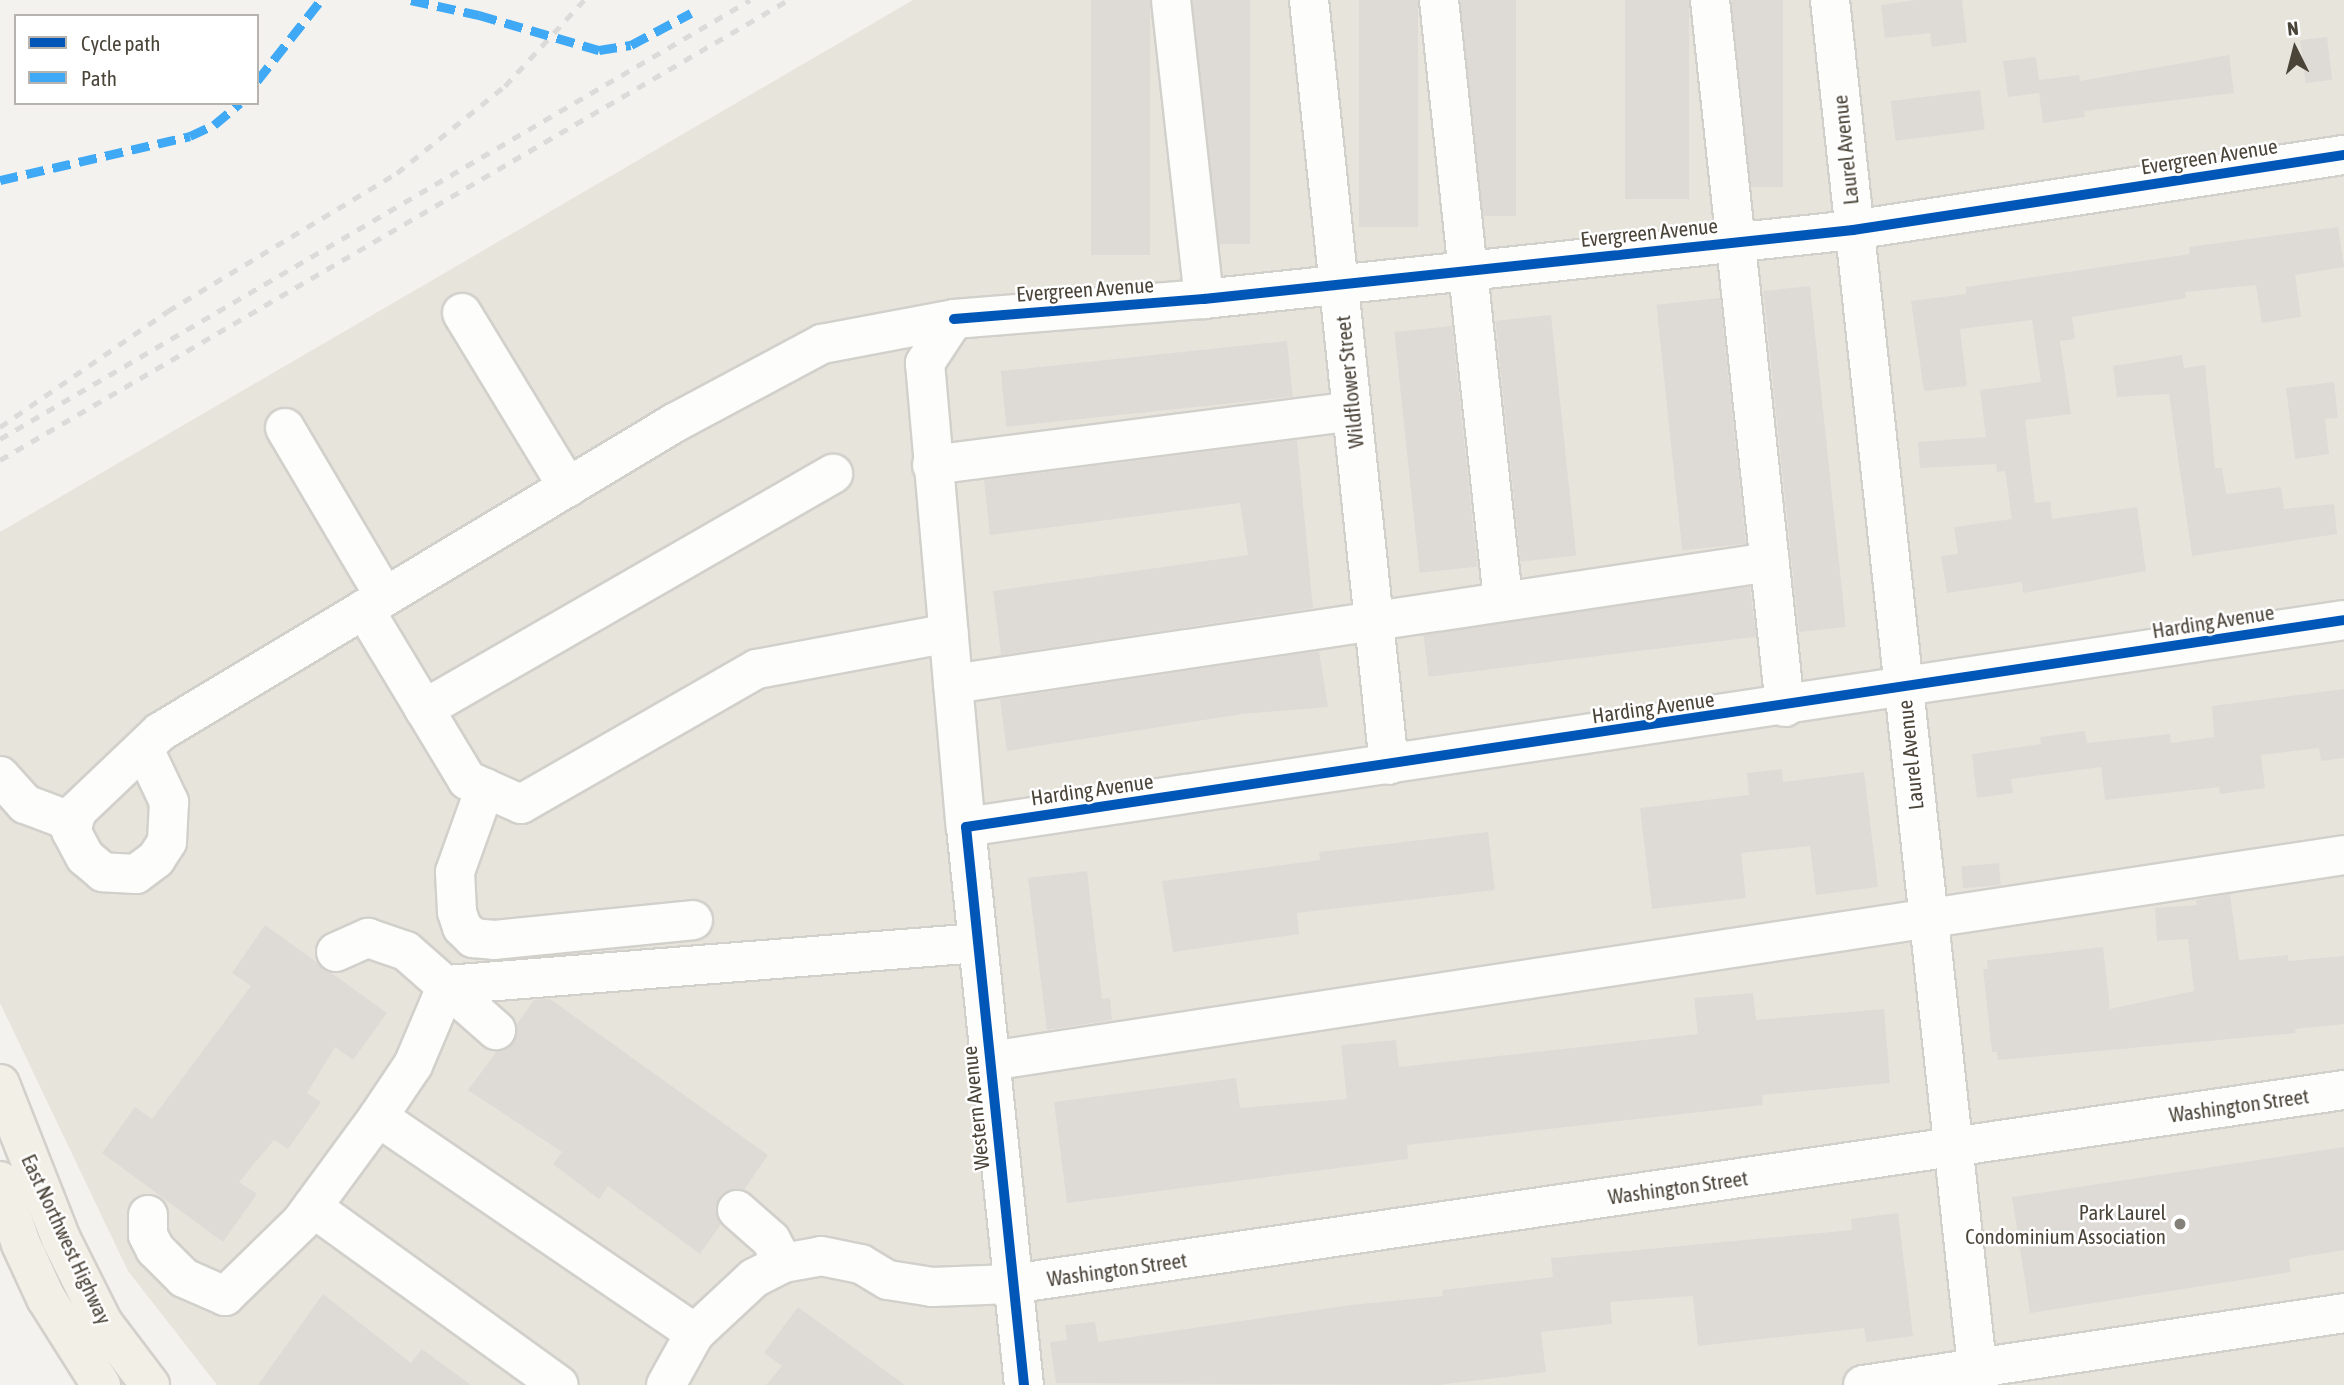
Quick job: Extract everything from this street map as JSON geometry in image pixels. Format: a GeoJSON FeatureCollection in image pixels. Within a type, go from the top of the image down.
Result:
{"type":"FeatureCollection","features":[{"type":"Feature","properties":{"kind":"main road","name":"East Northwest Highway"},"geometry":{"type":"LineString","coordinates":[[0,1084],[61,1239],[103,1323],[150,1385]]}},
{"type":"Feature","properties":{"kind":"main road","name":"East Northwest Highway"},"geometry":{"type":"LineString","coordinates":[[0,1181],[21,1244],[46,1298],[101,1385]]}},
{"type":"Feature","properties":{"kind":"street"},"geometry":{"type":"LineString","coordinates":[[1171,0],[1204,299]]}},
{"type":"Feature","properties":{"kind":"street","name":"Wildflower Street"},"geometry":{"type":"LineString","coordinates":[[1308,0],[1389,765]]}},
{"type":"Feature","properties":{"kind":"street"},"geometry":{"type":"LineString","coordinates":[[1439,0],[1503,600]]}},
{"type":"Feature","properties":{"kind":"street"},"geometry":{"type":"LineString","coordinates":[[1710,0],[1785,707]]}},
{"type":"Feature","properties":{"kind":"street","name":"Laurel Avenue"},"geometry":{"type":"LineString","coordinates":[[1830,0],[1950,1147],[1978,1376]]}},
{"type":"Feature","properties":{"kind":"street","name":"Evergreen Avenue"},"geometry":{"type":"LineString","coordinates":[[74,822],[77,811],[159,732],[676,422],[822,344],[954,319],[1204,299],[1853,230],[2344,155]]}},
{"type":"Feature","properties":{"kind":"street"},"geometry":{"type":"LineString","coordinates":[[462,313],[568,486]]}},
{"type":"Feature","properties":{"kind":"street","name":"Western Avenue"},"geometry":{"type":"LineString","coordinates":[[954,319],[925,363],[966,827],[1024,1385]]}},
{"type":"Feature","properties":{"kind":"street"},"geometry":{"type":"LineString","coordinates":[[932,465],[1352,411]]}},
{"type":"Feature","properties":{"kind":"street"},"geometry":{"type":"LineString","coordinates":[[285,428],[374,603],[424,709],[467,780],[521,804],[757,669],[948,633]]}},
{"type":"Feature","properties":{"kind":"street"},"geometry":{"type":"LineString","coordinates":[[424,709],[833,474]]}},
{"type":"Feature","properties":{"kind":"street"},"geometry":{"type":"LineString","coordinates":[[953,684],[1373,619],[1770,562]]}},
{"type":"Feature","properties":{"kind":"street","name":"Harding Avenue"},"geometry":{"type":"LineString","coordinates":[[966,827],[1785,707],[2344,620]]}},
{"type":"Feature","properties":{"kind":"street"},"geometry":{"type":"LineString","coordinates":[[0,776],[25,804],[74,822],[71,831],[85,857],[103,872],[136,874],[156,859],[167,842],[169,802],[144,749]]}},
{"type":"Feature","properties":{"kind":"street"},"geometry":{"type":"LineString","coordinates":[[485,788],[455,872],[457,912],[462,927],[473,937],[494,940],[693,920]]}},
{"type":"Feature","properties":{"kind":"street"},"geometry":{"type":"LineString","coordinates":[[990,1061],[1926,916],[2344,855]]}},
{"type":"Feature","properties":{"kind":"street"},"geometry":{"type":"LineString","coordinates":[[337,953],[368,938],[406,951],[496,1030]]}},
{"type":"Feature","properties":{"kind":"street"},"geometry":{"type":"LineString","coordinates":[[447,985],[978,943]]}},
{"type":"Feature","properties":{"kind":"street"},"geometry":{"type":"LineString","coordinates":[[148,1215],[148,1235],[155,1249],[184,1278],[225,1296],[312,1207],[378,1116],[413,1065],[447,985]]}},
{"type":"Feature","properties":{"kind":"street","name":"Washington Street"},"geometry":{"type":"LineString","coordinates":[[783,1262],[821,1256],[862,1264],[888,1280],[932,1287],[1012,1284],[2344,1090]]}},
{"type":"Feature","properties":{"kind":"street"},"geometry":{"type":"LineString","coordinates":[[378,1116],[695,1333]]}},
{"type":"Feature","properties":{"kind":"street"},"geometry":{"type":"LineString","coordinates":[[312,1207],[559,1385]]}},
{"type":"Feature","properties":{"kind":"street"},"geometry":{"type":"LineString","coordinates":[[666,1385],[695,1333],[754,1278],[783,1262],[771,1240],[751,1217],[737,1210]]}},
{"type":"Feature","properties":{"kind":"street"},"geometry":{"type":"LineString","coordinates":[[1863,1385],[1978,1376],[2344,1313]]}},
{"type":"Feature","properties":{"kind":"shaded area"},"geometry":{"type":"Polygon","coordinates":[[[913,0],[2344,0],[2344,1385],[217,1385],[128,1271],[0,1003],[0,532],[913,0]]]}},
{"type":"Feature","properties":{"kind":"building"},"geometry":{"type":"Polygon","coordinates":[[[1091,0],[1150,0],[1150,255],[1091,255],[1091,0]]]}},
{"type":"Feature","properties":{"kind":"building"},"geometry":{"type":"Polygon","coordinates":[[[1193,0],[1250,0],[1250,244],[1193,244],[1193,0]]]}},
{"type":"Feature","properties":{"kind":"building"},"geometry":{"type":"Polygon","coordinates":[[[1359,0],[1418,0],[1418,227],[1359,227],[1359,0]]]}},
{"type":"Feature","properties":{"kind":"building"},"geometry":{"type":"Polygon","coordinates":[[[1461,0],[1516,0],[1516,216],[1461,216],[1461,0]]]}},
{"type":"Feature","properties":{"kind":"building"},"geometry":{"type":"Polygon","coordinates":[[[1625,0],[1689,0],[1689,199],[1625,199],[1625,0]]]}},
{"type":"Feature","properties":{"kind":"building"},"geometry":{"type":"Polygon","coordinates":[[[1732,0],[1783,0],[1783,187],[1732,187],[1732,0]]]}},
{"type":"Feature","properties":{"kind":"building"},"geometry":{"type":"Polygon","coordinates":[[[1915,0],[1962,0],[1967,42],[1932,47],[1930,33],[1885,38],[1881,5],[1915,0]]]}},
{"type":"Feature","properties":{"kind":"building"},"geometry":{"type":"Polygon","coordinates":[[[2327,37],[2332,80],[2305,83],[2300,40],[2327,37]]]}},
{"type":"Feature","properties":{"kind":"building"},"geometry":{"type":"Polygon","coordinates":[[[2229,55],[2234,93],[2084,111],[2085,117],[2043,123],[2039,93],[2008,97],[2003,61],[2036,57],[2039,80],[2079,75],[2080,81],[2229,55]]]}},
{"type":"Feature","properties":{"kind":"building"},"geometry":{"type":"Polygon","coordinates":[[[1980,90],[1985,130],[1896,141],[1891,101],[1980,90]]]}},
{"type":"Feature","properties":{"kind":"building"},"geometry":{"type":"Polygon","coordinates":[[[2338,227],[2344,267],[2295,275],[2301,317],[2262,323],[2256,285],[2185,292],[2186,298],[2072,317],[2075,339],[2060,341],[2071,414],[2025,420],[2035,503],[2050,501],[2052,519],[2137,507],[2146,571],[2023,593],[2022,582],[1947,593],[1941,556],[1958,554],[1954,527],[2012,519],[2005,471],[1997,472],[1996,464],[1920,468],[1918,442],[1986,437],[1980,390],[2041,382],[2032,320],[1960,329],[1967,386],[1924,391],[1911,301],[1966,294],[1966,287],[2190,254],[2189,247],[2338,227]]]}},
{"type":"Feature","properties":{"kind":"building"},"geometry":{"type":"Polygon","coordinates":[[[1810,286],[1846,627],[1799,632],[1763,291],[1810,286]]]}},
{"type":"Feature","properties":{"kind":"building"},"geometry":{"type":"Polygon","coordinates":[[[1720,298],[1746,544],[1682,550],[1656,305],[1720,298]]]}},
{"type":"Feature","properties":{"kind":"building"},"geometry":{"type":"Polygon","coordinates":[[[1551,315],[1576,556],[1521,562],[1495,321],[1551,315]]]}},
{"type":"Feature","properties":{"kind":"building"},"geometry":{"type":"Polygon","coordinates":[[[1452,326],[1477,567],[1420,573],[1394,332],[1452,326]]]}},
{"type":"Feature","properties":{"kind":"building"},"geometry":{"type":"Polygon","coordinates":[[[1287,341],[1293,397],[1006,427],[1001,371],[1287,341]]]}},
{"type":"Feature","properties":{"kind":"building"},"geometry":{"type":"Polygon","coordinates":[[[2182,355],[2184,368],[2205,365],[2215,468],[2222,468],[2226,494],[2281,487],[2284,509],[2334,504],[2337,534],[2192,556],[2169,394],[2117,397],[2113,366],[2182,355]]]}},
{"type":"Feature","properties":{"kind":"building"},"geometry":{"type":"Polygon","coordinates":[[[2334,382],[2338,418],[2325,419],[2329,454],[2295,459],[2286,388],[2334,382]]]}},
{"type":"Feature","properties":{"kind":"building"},"geometry":{"type":"Polygon","coordinates":[[[1297,440],[1313,608],[1001,655],[993,591],[1248,555],[1240,503],[990,535],[984,480],[1297,440]]]}},
{"type":"Feature","properties":{"kind":"building"},"geometry":{"type":"Polygon","coordinates":[[[1750,587],[1756,637],[1429,677],[1422,627],[1750,587]]]}},
{"type":"Feature","properties":{"kind":"building"},"geometry":{"type":"Polygon","coordinates":[[[1319,651],[1328,707],[1242,714],[1007,751],[1000,699],[1319,651]]]}},
{"type":"Feature","properties":{"kind":"building"},"geometry":{"type":"Polygon","coordinates":[[[2344,689],[2344,758],[2321,761],[2319,748],[2261,755],[2265,788],[2220,794],[2219,787],[2105,800],[2101,767],[2011,779],[2013,793],[1977,798],[1972,754],[2041,744],[2040,737],[2085,731],[2087,743],[2170,734],[2171,743],[2214,737],[2212,706],[2344,689]]]}},
{"type":"Feature","properties":{"kind":"building"},"geometry":{"type":"Polygon","coordinates":[[[1782,769],[1783,782],[1864,772],[1878,887],[1816,895],[1810,846],[1741,853],[1746,898],[1652,909],[1640,808],[1749,795],[1747,773],[1782,769]]]}},
{"type":"Feature","properties":{"kind":"building"},"geometry":{"type":"Polygon","coordinates":[[[1488,832],[1495,890],[1297,913],[1299,934],[1173,952],[1162,881],[1320,860],[1319,852],[1488,832]]]}},
{"type":"Feature","properties":{"kind":"building"},"geometry":{"type":"Polygon","coordinates":[[[1999,863],[2001,885],[1963,888],[1961,866],[1999,863]]]}},
{"type":"Feature","properties":{"kind":"building"},"geometry":{"type":"Polygon","coordinates":[[[1087,871],[1102,999],[1110,998],[1112,1020],[1047,1030],[1028,878],[1087,871]]]}},
{"type":"Feature","properties":{"kind":"building"},"geometry":{"type":"Polygon","coordinates":[[[2230,894],[2239,960],[2288,955],[2288,961],[2344,956],[2344,1024],[2295,1029],[2296,1033],[1998,1060],[1997,1052],[1992,1052],[1983,969],[1988,969],[1987,960],[2103,947],[2110,1009],[2194,991],[2188,939],[2157,941],[2155,908],[2197,905],[2196,900],[2230,894]]]}},
{"type":"Feature","properties":{"kind":"building"},"geometry":{"type":"Polygon","coordinates":[[[265,925],[387,1013],[353,1060],[335,1047],[307,1093],[321,1102],[288,1149],[274,1140],[239,1182],[257,1194],[223,1242],[102,1153],[135,1107],[152,1119],[251,986],[232,973],[265,925]]]}},
{"type":"Feature","properties":{"kind":"building"},"geometry":{"type":"Polygon","coordinates":[[[1753,993],[1756,1020],[1884,1009],[1890,1083],[1762,1095],[1763,1105],[1407,1145],[1408,1159],[1067,1203],[1054,1102],[1236,1078],[1240,1108],[1347,1099],[1341,1045],[1396,1040],[1399,1067],[1698,1034],[1694,998],[1753,993]]]}},
{"type":"Feature","properties":{"kind":"building"},"geometry":{"type":"Polygon","coordinates":[[[550,999],[768,1155],[744,1190],[731,1189],[720,1196],[716,1206],[721,1224],[700,1254],[608,1186],[599,1199],[553,1164],[562,1152],[468,1090],[497,1051],[513,1044],[517,1024],[534,1000],[550,999]]]}},
{"type":"Feature","properties":{"kind":"building","name":"Park Laurel Condominium Association"},"geometry":{"type":"Polygon","coordinates":[[[2344,1147],[2344,1250],[2289,1259],[2291,1272],[2030,1313],[2012,1197],[2344,1147]]]}},
{"type":"Feature","properties":{"kind":"building"},"geometry":{"type":"Polygon","coordinates":[[[1898,1213],[1913,1336],[1866,1342],[1864,1328],[1698,1346],[1693,1296],[1610,1302],[1612,1324],[1541,1332],[1546,1372],[1438,1385],[1056,1383],[1050,1342],[1067,1340],[1065,1325],[1095,1322],[1098,1342],[1351,1305],[1443,1296],[1442,1290],[1553,1277],[1551,1258],[1852,1230],[1851,1219],[1898,1213]]]}},
{"type":"Feature","properties":{"kind":"building"},"geometry":{"type":"Polygon","coordinates":[[[323,1294],[411,1363],[422,1349],[471,1385],[258,1385],[323,1294]]]}},
{"type":"Feature","properties":{"kind":"building"},"geometry":{"type":"Polygon","coordinates":[[[798,1307],[905,1385],[766,1385],[782,1366],[764,1353],[798,1307]]]}},
{"type":"Feature","properties":{"kind":"railway"},"geometry":{"type":"LineString","coordinates":[[0,427],[168,311],[397,173],[505,86],[584,0]]}},
{"type":"Feature","properties":{"kind":"railway"},"geometry":{"type":"LineString","coordinates":[[0,439],[750,0]]}},
{"type":"Feature","properties":{"kind":"railway"},"geometry":{"type":"LineString","coordinates":[[0,460],[788,0]]}},
{"type":"Feature","properties":{"kind":"marked path"},"geometry":{"type":"LineString","coordinates":[[259,78],[321,0]]}},
{"type":"Feature","properties":{"kind":"marked path"},"geometry":{"type":"LineString","coordinates":[[411,0],[479,15],[599,50],[631,45],[691,13]]}},
{"type":"Feature","properties":{"kind":"marked path"},"geometry":{"type":"LineString","coordinates":[[0,180],[190,136],[214,125],[238,105]]}},
{"type":"Feature","properties":{"kind":"cycle path"},"geometry":{"type":"LineString","coordinates":[[954,319],[1204,299],[1853,230],[2344,155]]}},
{"type":"Feature","properties":{"kind":"cycle path"},"geometry":{"type":"LineString","coordinates":[[1024,1385],[966,827],[2344,620]]}},
{"type":"Feature","properties":{"kind":"place","name":"Park Laurel Condominium Association"},"geometry":{"type":"Point","coordinates":[2180,1224]}}]}
